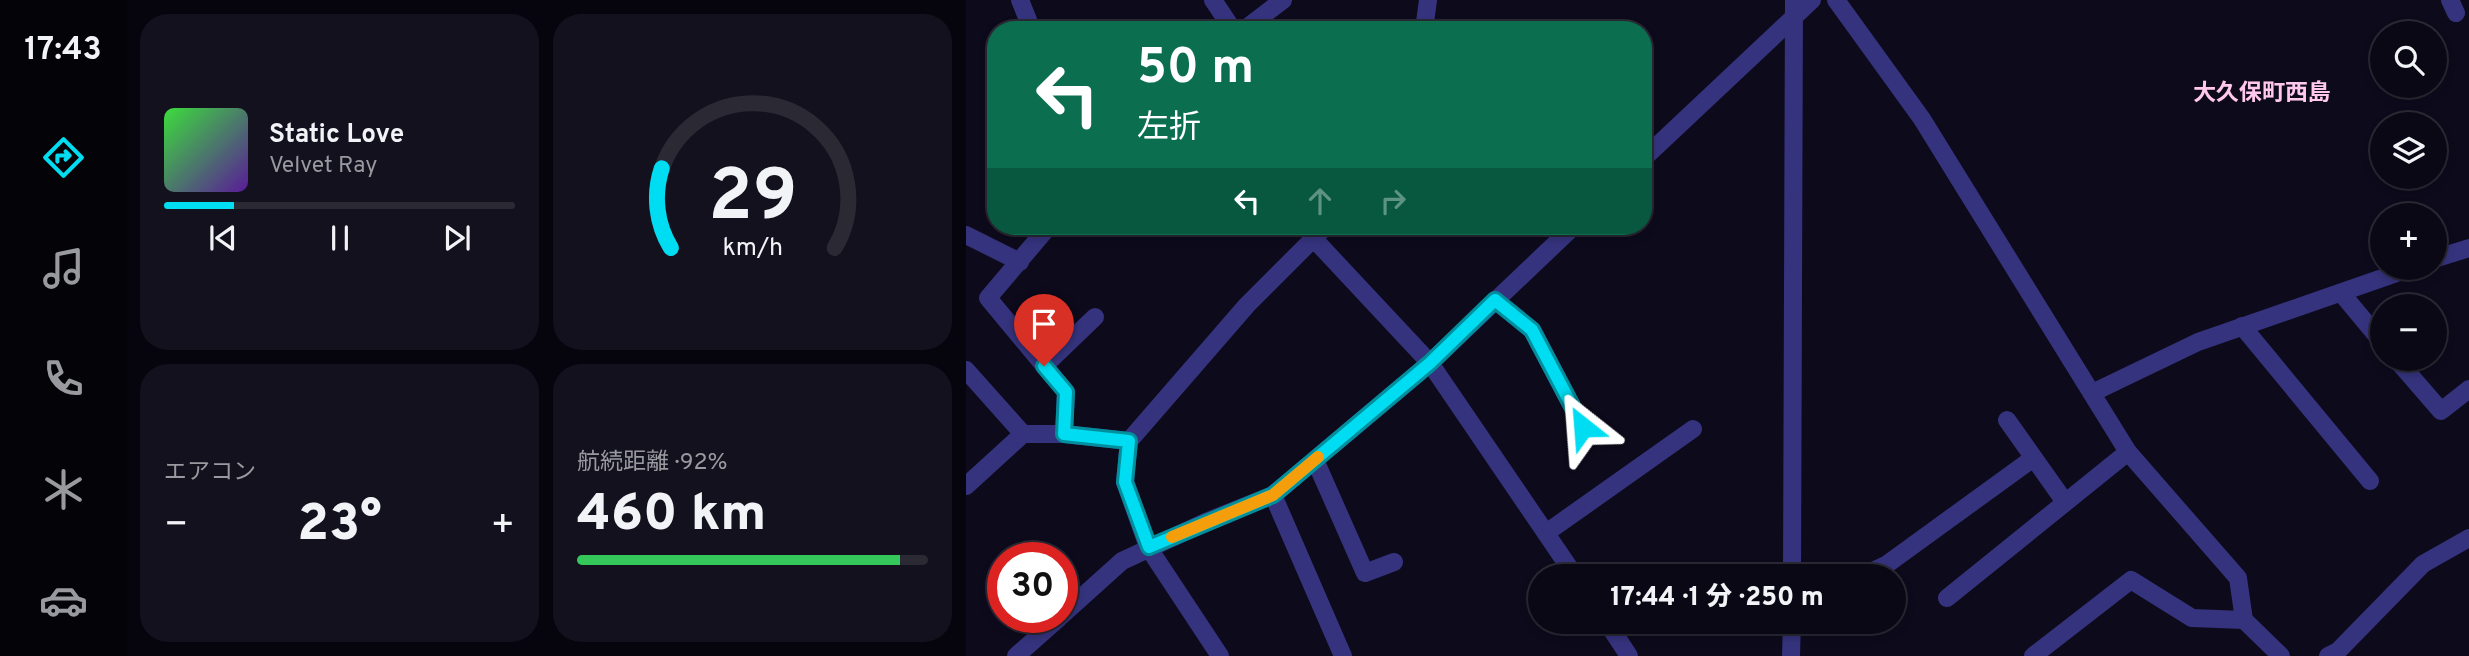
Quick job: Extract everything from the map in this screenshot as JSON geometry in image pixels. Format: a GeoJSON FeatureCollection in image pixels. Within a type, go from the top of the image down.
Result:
{"type":"FeatureCollection","features":[{"type":"Feature","properties":{"kind":"street"},"geometry":{"type":"LineString","coordinates":[[1020,0],[1028,21]]}},
{"type":"Feature","properties":{"kind":"street"},"geometry":{"type":"LineString","coordinates":[[1213,0],[1227,21]]}},
{"type":"Feature","properties":{"kind":"street"},"geometry":{"type":"LineString","coordinates":[[1256,21],[1283,0]]}},
{"type":"Feature","properties":{"kind":"street"},"geometry":{"type":"LineString","coordinates":[[1425,21],[1428,0]]}},
{"type":"Feature","properties":{"kind":"street"},"geometry":{"type":"LineString","coordinates":[[1652,150],[1794,8],[1812,0]]}},
{"type":"Feature","properties":{"kind":"street"},"geometry":{"type":"LineString","coordinates":[[1836,0],[1922,119],[2128,452],[2238,578],[2244,620],[2281,656]]}},
{"type":"Feature","properties":{"kind":"street"},"geometry":{"type":"LineString","coordinates":[[1792,564],[1794,8]]}},
{"type":"Feature","properties":{"kind":"street"},"geometry":{"type":"LineString","coordinates":[[966,235],[1020,262]]}},
{"type":"Feature","properties":{"kind":"street"},"geometry":{"type":"LineString","coordinates":[[1042,235],[988,299],[1066,392],[1064,434]]}},
{"type":"Feature","properties":{"kind":"street"},"geometry":{"type":"LineString","coordinates":[[1220,656],[1149,547],[1125,482],[1129,441],[1247,305],[1317,235]]}},
{"type":"Feature","properties":{"kind":"street"},"geometry":{"type":"LineString","coordinates":[[1323,235],[1430,363],[1567,564]]}},
{"type":"Feature","properties":{"kind":"street"},"geometry":{"type":"LineString","coordinates":[[1078,600],[1122,561],[1273,495],[1430,363],[1564,235]]}},
{"type":"Feature","properties":{"kind":"street"},"geometry":{"type":"LineString","coordinates":[[2447,255],[2469,248]]}},
{"type":"Feature","properties":{"kind":"street"},"geometry":{"type":"LineString","coordinates":[[2092,393],[2198,342],[2379,280]]}},
{"type":"Feature","properties":{"kind":"street"},"geometry":{"type":"LineString","coordinates":[[2342,294],[2370,327]]}},
{"type":"Feature","properties":{"kind":"street"},"geometry":{"type":"LineString","coordinates":[[1495,300],[1532,330],[1583,427]]}},
{"type":"Feature","properties":{"kind":"street"},"geometry":{"type":"LineString","coordinates":[[1044,366],[1095,317]]}},
{"type":"Feature","properties":{"kind":"street"},"geometry":{"type":"LineString","coordinates":[[2242,326],[2370,481]]}},
{"type":"Feature","properties":{"kind":"street"},"geometry":{"type":"LineString","coordinates":[[966,370],[1023,433]]}},
{"type":"Feature","properties":{"kind":"street"},"geometry":{"type":"LineString","coordinates":[[2406,371],[2441,411],[2469,389]]}},
{"type":"Feature","properties":{"kind":"street"},"geometry":{"type":"LineString","coordinates":[[2007,420],[2032,459],[2066,502]]}},
{"type":"Feature","properties":{"kind":"street"},"geometry":{"type":"LineString","coordinates":[[1546,533],[1693,429]]}},
{"type":"Feature","properties":{"kind":"street"},"geometry":{"type":"LineString","coordinates":[[966,486],[1023,433],[1129,441]]}},
{"type":"Feature","properties":{"kind":"street"},"geometry":{"type":"LineString","coordinates":[[1947,598],[2128,452]]}},
{"type":"Feature","properties":{"kind":"street"},"geometry":{"type":"LineString","coordinates":[[1887,564],[2032,459]]}},
{"type":"Feature","properties":{"kind":"street"},"geometry":{"type":"LineString","coordinates":[[1315,460],[1366,573],[1394,562]]}},
{"type":"Feature","properties":{"kind":"street"},"geometry":{"type":"LineString","coordinates":[[1273,495],[1343,656]]}},
{"type":"Feature","properties":{"kind":"street"},"geometry":{"type":"LineString","coordinates":[[2328,656],[2337,651],[2423,564],[2469,538]]}},
{"type":"Feature","properties":{"kind":"street"},"geometry":{"type":"LineString","coordinates":[[2033,656],[2130,580],[2192,618],[2244,620]]}},
{"type":"Feature","properties":{"kind":"street"},"geometry":{"type":"LineString","coordinates":[[1016,656],[1041,633]]}},
{"type":"Feature","properties":{"kind":"street"},"geometry":{"type":"LineString","coordinates":[[1615,634],[1629,656]]}},
{"type":"Feature","properties":{"kind":"street"},"geometry":{"type":"LineString","coordinates":[[1791,656],[1792,634]]}},
{"type":"Feature","properties":{"kind":"slow traffic"},"geometry":{"type":"LineString","coordinates":[[1172,537],[1273,495],[1318,457]]}},
{"type":"Feature","properties":{"kind":"district","name":"大久保町西島"},"geometry":{"type":"Point","coordinates":[2262,92]}},
{"type":"Feature","properties":{"kind":"route"},"geometry":{"type":"LineString","coordinates":[[1044,366],[1066,392],[1064,434],[1129,441],[1125,482],[1149,547],[1273,495],[1430,363],[1495,300],[1532,330],[1583,427]]}}]}
